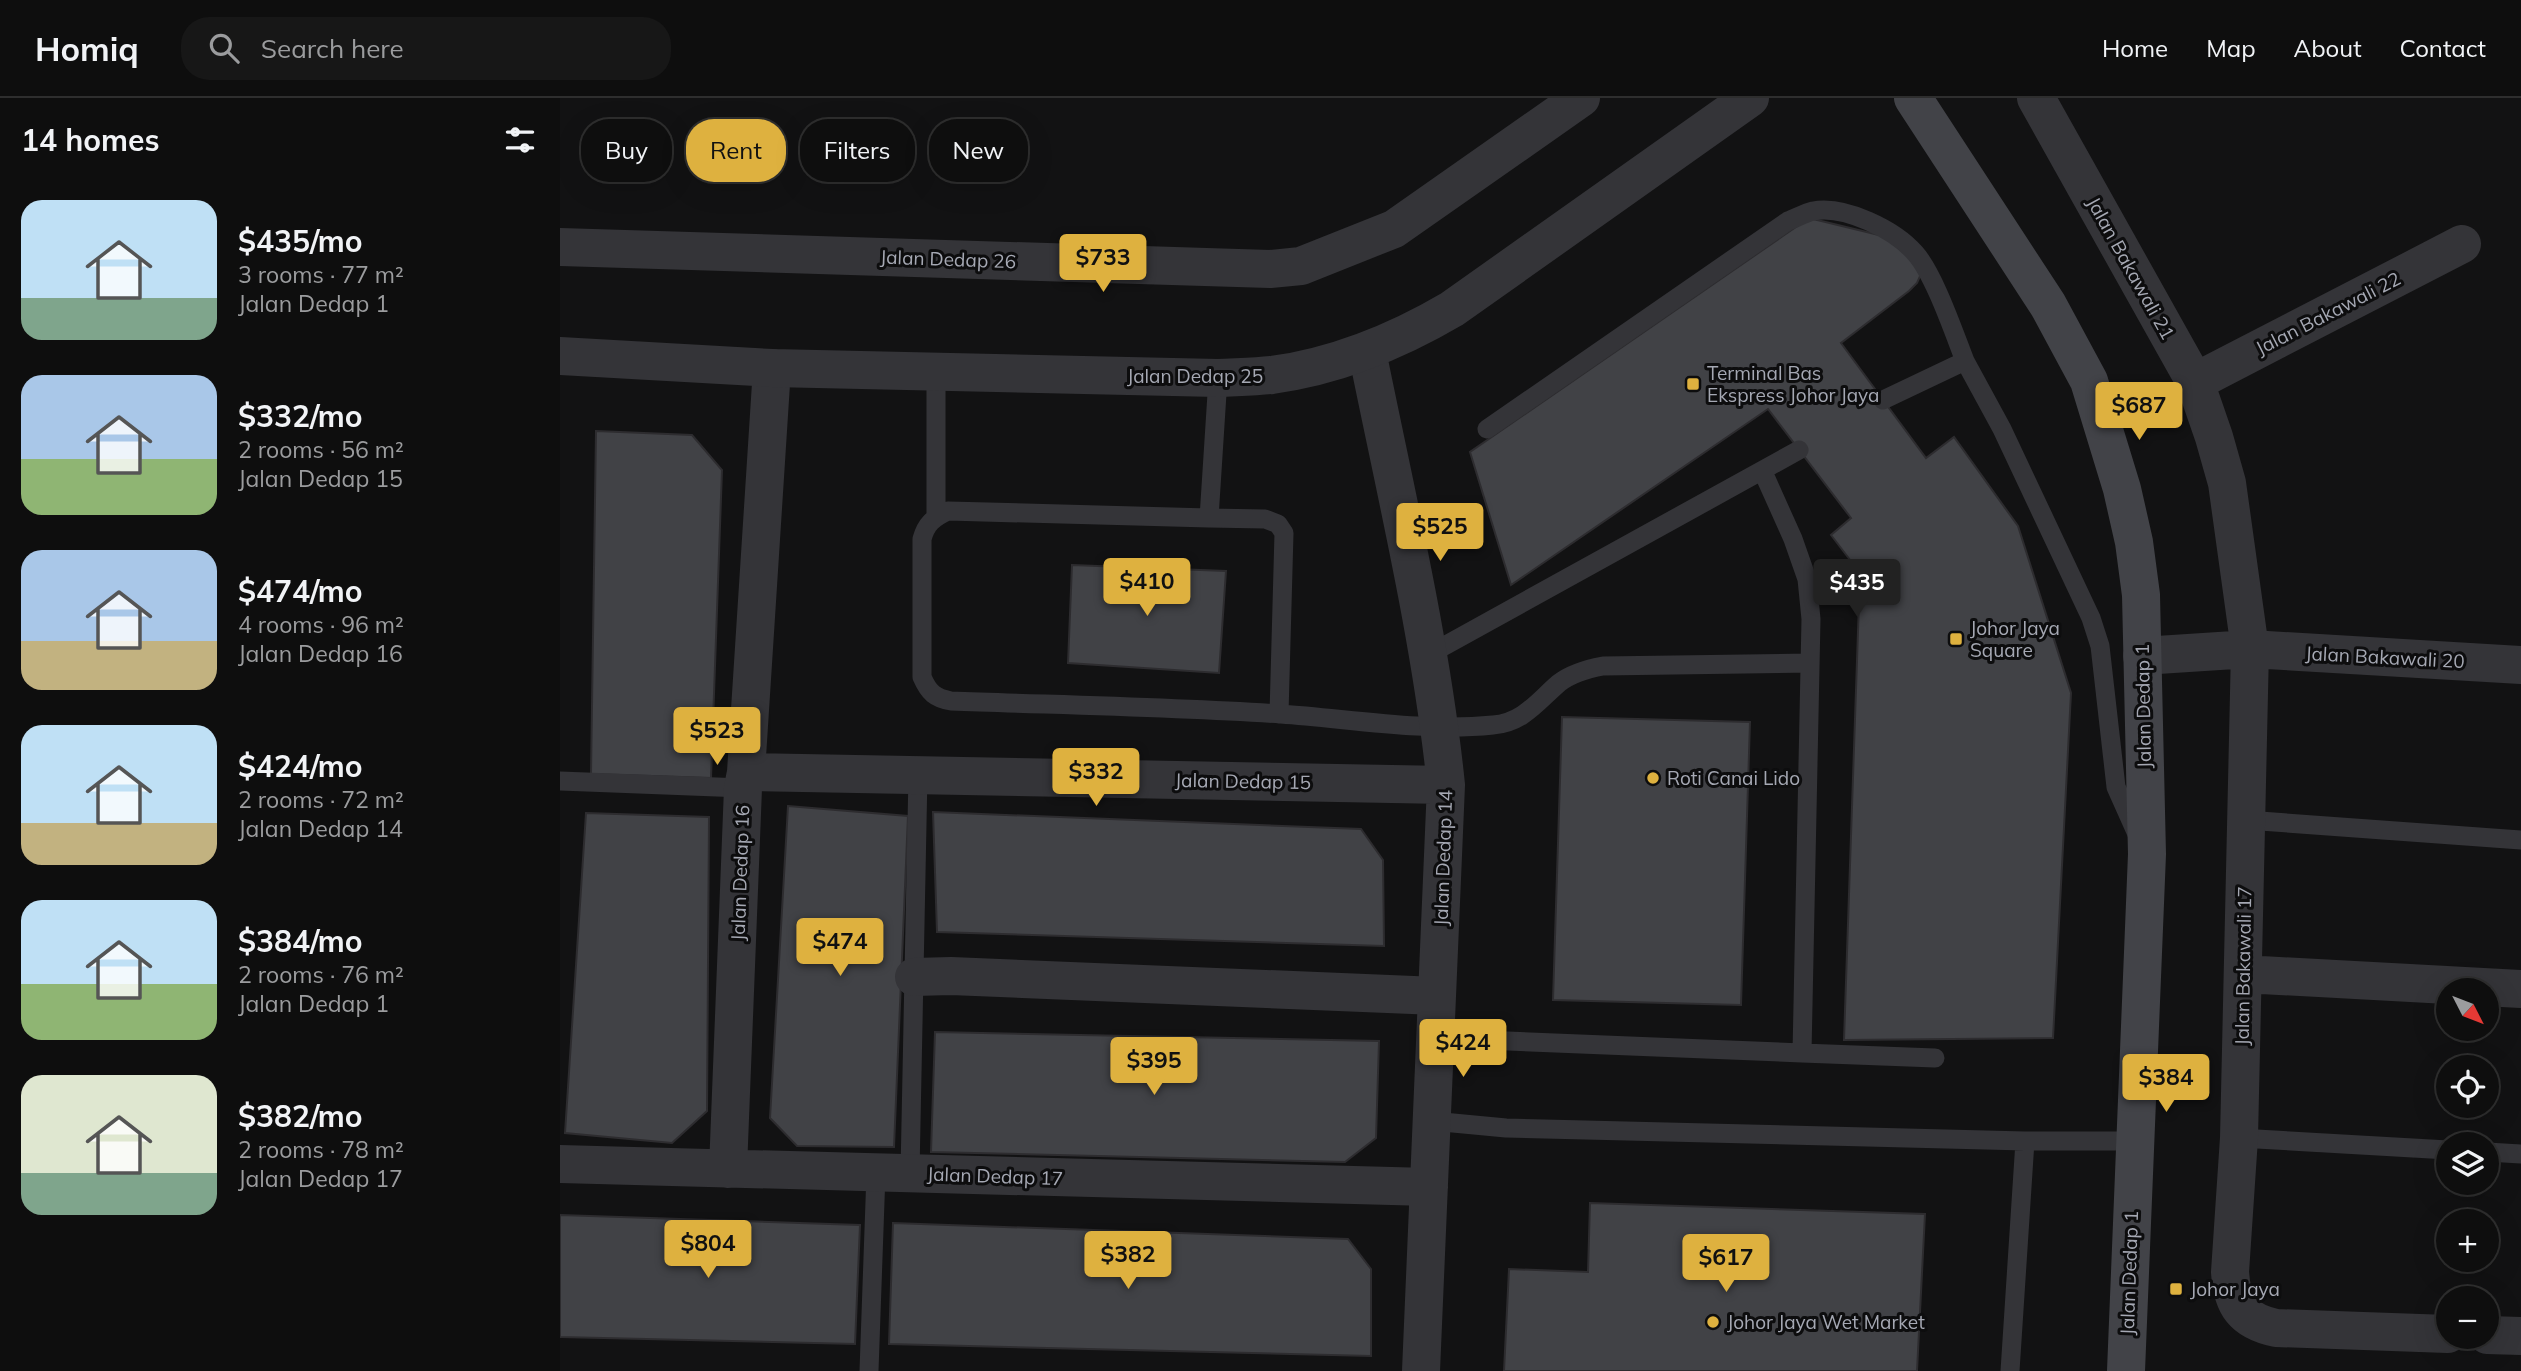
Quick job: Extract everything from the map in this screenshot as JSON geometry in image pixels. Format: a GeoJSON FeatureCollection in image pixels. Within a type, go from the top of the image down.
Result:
{"type":"FeatureCollection","features":[{"type":"Feature","properties":{"kind":"main road","name":"Jalan Dedap 1"},"geometry":{"type":"LineString","coordinates":[[1913,98],[2048,305],[2089,381],[2122,489],[2134,541],[2141,595],[2147,854],[2126,1371]]}},
{"type":"Feature","properties":{"kind":"street","name":"Jalan Dedap 26"},"geometry":{"type":"LineString","coordinates":[[560,247],[1270,270],[1291,268],[1394,229],[1581,98]]}},
{"type":"Feature","properties":{"kind":"street","name":"Jalan Dedap 25"},"geometry":{"type":"LineString","coordinates":[[560,356],[772,368],[1219,379],[1284,373],[1321,365],[1367,351],[1412,332],[1452,309],[1750,98]]}},
{"type":"Feature","properties":{"kind":"street","name":"Jalan Bakawali 21"},"geometry":{"type":"LineString","coordinates":[[2036,98],[2195,382],[2227,483],[2250,649]]}},
{"type":"Feature","properties":{"kind":"street","name":"Jalan Bakawali 22"},"geometry":{"type":"LineString","coordinates":[[2195,382],[2462,244]]}},
{"type":"Feature","properties":{"kind":"street","name":"Jalan Dedap 14"},"geometry":{"type":"LineString","coordinates":[[1367,351],[1428,655],[1446,785],[1421,1371]]}},
{"type":"Feature","properties":{"kind":"street","name":"Jalan Dedap 16"},"geometry":{"type":"LineString","coordinates":[[728,1169],[745,780],[772,368]]}},
{"type":"Feature","properties":{"kind":"street","name":"Jalan Bakawali 20"},"geometry":{"type":"LineString","coordinates":[[2142,656],[2250,649],[2521,664]]}},
{"type":"Feature","properties":{"kind":"street","name":"Jalan Bakawali 17"},"geometry":{"type":"LineString","coordinates":[[2250,649],[2239,1138],[2231,1292],[2238,1306],[2248,1317],[2261,1325],[2288,1330],[2436,1334]]}},
{"type":"Feature","properties":{"kind":"street","name":"Jalan Dedap 15"},"geometry":{"type":"LineString","coordinates":[[745,780],[918,774],[1446,785]]}},
{"type":"Feature","properties":{"kind":"street"},"geometry":{"type":"LineString","coordinates":[[2243,974],[2521,989]]}},
{"type":"Feature","properties":{"kind":"street"},"geometry":{"type":"LineString","coordinates":[[914,977],[951,976],[1437,996]]}},
{"type":"Feature","properties":{"kind":"street","name":"Jalan Dedap 17"},"geometry":{"type":"LineString","coordinates":[[560,1164],[1429,1187]]}},
{"type":"Feature","properties":{"kind":"street"},"geometry":{"type":"LineString","coordinates":[[2499,1335],[2521,1336]]}},
{"type":"Feature","properties":{"kind":"lane"},"geometry":{"type":"LineString","coordinates":[[1487,429],[1788,221],[1813,211],[1831,211],[1864,219],[1881,228],[1915,253],[1926,269],[1965,361],[2002,429],[2091,618],[2100,646],[2116,787],[2147,854]]}},
{"type":"Feature","properties":{"kind":"lane"},"geometry":{"type":"LineString","coordinates":[[1883,400],[1965,361]]}},
{"type":"Feature","properties":{"kind":"lane"},"geometry":{"type":"LineString","coordinates":[[936,372],[936,517]]}},
{"type":"Feature","properties":{"kind":"lane"},"geometry":{"type":"LineString","coordinates":[[1209,518],[1219,379]]}},
{"type":"Feature","properties":{"kind":"lane"},"geometry":{"type":"LineString","coordinates":[[1428,655],[1799,450]]}},
{"type":"Feature","properties":{"kind":"lane"},"geometry":{"type":"LineString","coordinates":[[1763,472],[1793,539],[1807,579],[1811,619],[1802,1053]]}},
{"type":"Feature","properties":{"kind":"lane"},"geometry":{"type":"LineString","coordinates":[[1279,714],[1284,533],[1278,524],[1265,519],[948,511],[925,527],[922,539],[922,677],[927,689],[937,698],[951,701],[1279,714],[1440,728],[1510,722],[1531,710],[1560,682],[1588,668],[1810,663]]}},
{"type":"Feature","properties":{"kind":"lane"},"geometry":{"type":"LineString","coordinates":[[869,1371],[914,977],[918,774]]}},
{"type":"Feature","properties":{"kind":"lane"},"geometry":{"type":"LineString","coordinates":[[560,781],[745,780]]}},
{"type":"Feature","properties":{"kind":"lane"},"geometry":{"type":"LineString","coordinates":[[2246,820],[2521,840]]}},
{"type":"Feature","properties":{"kind":"lane"},"geometry":{"type":"LineString","coordinates":[[1436,1038],[1934,1058]]}},
{"type":"Feature","properties":{"kind":"lane"},"geometry":{"type":"LineString","coordinates":[[1432,1121],[1506,1128],[2025,1141],[2135,1141]]}},
{"type":"Feature","properties":{"kind":"lane"},"geometry":{"type":"LineString","coordinates":[[2239,1138],[2436,1149]]}},
{"type":"Feature","properties":{"kind":"lane"},"geometry":{"type":"LineString","coordinates":[[2010,1371],[2025,1141]]}},
{"type":"Feature","properties":{"kind":"lane"},"geometry":{"type":"LineString","coordinates":[[2499,1153],[2521,1154]]}},
{"type":"Feature","properties":{"kind":"building","name":"Johor Jaya Square"},"geometry":{"type":"Polygon","coordinates":[[[1809,218],[1883,236],[1921,266],[1917,283],[1909,291],[1841,343],[1926,458],[1954,437],[2018,526],[2071,693],[2053,1038],[1844,1040],[1860,573],[1831,535],[1851,518],[1768,409],[1511,585],[1470,452],[1809,218]]]}},
{"type":"Feature","properties":{"kind":"building"},"geometry":{"type":"Polygon","coordinates":[[[596,431],[692,435],[722,470],[711,778],[591,774],[596,431]]]}},
{"type":"Feature","properties":{"kind":"building"},"geometry":{"type":"Polygon","coordinates":[[[1072,565],[1226,571],[1219,673],[1068,663],[1072,565]]]}},
{"type":"Feature","properties":{"kind":"building"},"geometry":{"type":"Polygon","coordinates":[[[1562,717],[1750,722],[1741,1005],[1553,1000],[1562,717]]]}},
{"type":"Feature","properties":{"kind":"building"},"geometry":{"type":"Polygon","coordinates":[[[788,806],[908,816],[894,1147],[797,1146],[770,1118],[788,806]]]}},
{"type":"Feature","properties":{"kind":"building"},"geometry":{"type":"Polygon","coordinates":[[[933,812],[1361,829],[1383,860],[1384,946],[937,932],[933,812]]]}},
{"type":"Feature","properties":{"kind":"building"},"geometry":{"type":"Polygon","coordinates":[[[586,813],[709,817],[707,1111],[672,1143],[565,1133],[586,813]]]}},
{"type":"Feature","properties":{"kind":"building"},"geometry":{"type":"Polygon","coordinates":[[[935,1032],[1379,1041],[1376,1138],[1345,1162],[931,1152],[935,1032]]]}},
{"type":"Feature","properties":{"kind":"building","name":"Johor Jaya Wet Market"},"geometry":{"type":"Polygon","coordinates":[[[1590,1203],[1925,1214],[1917,1371],[1504,1371],[1509,1269],[1588,1272],[1590,1203]]]}},
{"type":"Feature","properties":{"kind":"building"},"geometry":{"type":"Polygon","coordinates":[[[560,1215],[860,1225],[855,1344],[560,1337],[560,1215]]]}},
{"type":"Feature","properties":{"kind":"building"},"geometry":{"type":"Polygon","coordinates":[[[893,1223],[1348,1239],[1371,1269],[1371,1356],[889,1344],[893,1223]]]}},
{"type":"Feature","properties":{"kind":"place","name":"Terminal Bas Ekspress Johor Jaya"},"geometry":{"type":"Point","coordinates":[1693,384]}},
{"type":"Feature","properties":{"kind":"place","name":"Johor Jaya Square"},"geometry":{"type":"Point","coordinates":[1956,639]}},
{"type":"Feature","properties":{"kind":"place","name":"Roti Canai Lido"},"geometry":{"type":"Point","coordinates":[1653,778]}},
{"type":"Feature","properties":{"kind":"place","name":"Johor Jaya"},"geometry":{"type":"Point","coordinates":[2176,1289]}},
{"type":"Feature","properties":{"kind":"place","name":"Johor Jaya Wet Market"},"geometry":{"type":"Point","coordinates":[1713,1322]}}]}
